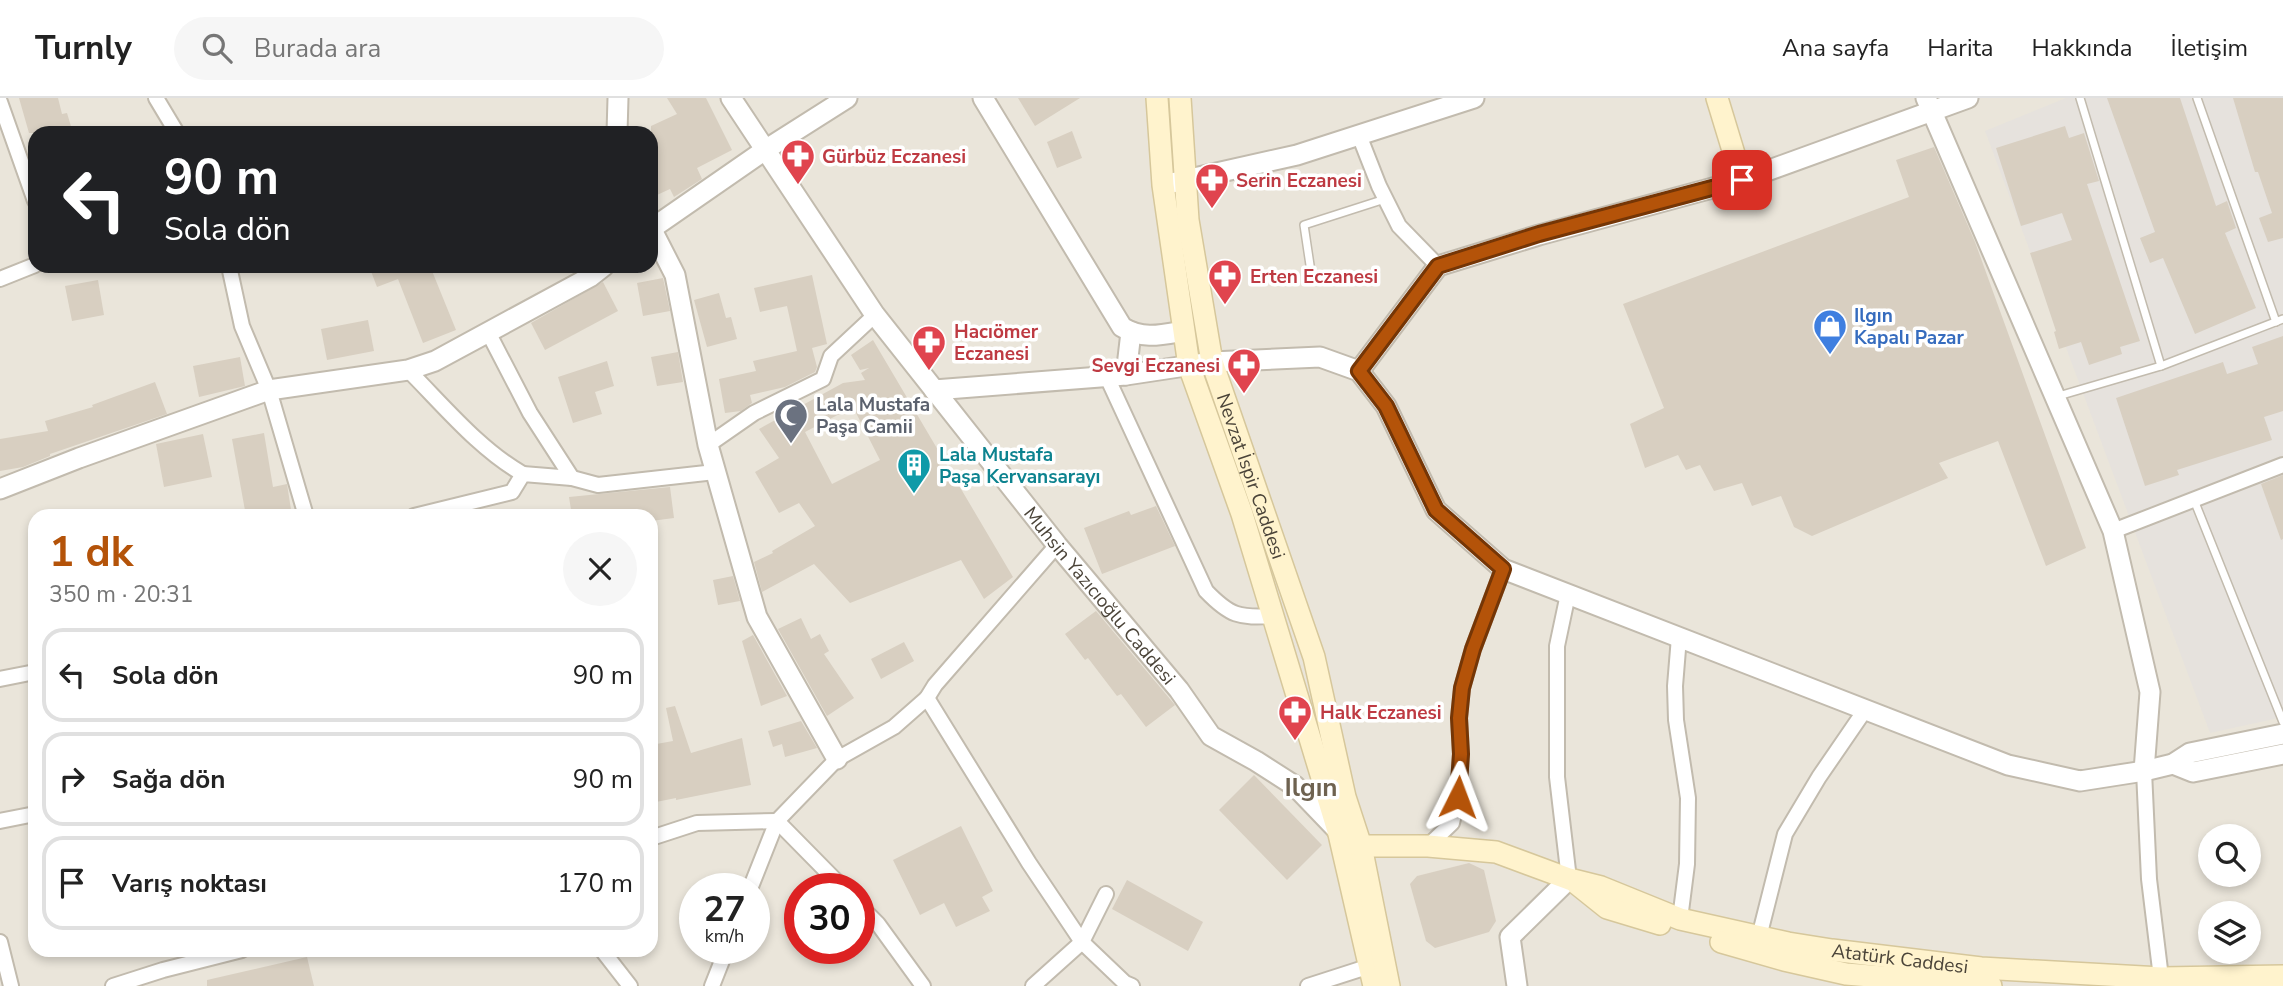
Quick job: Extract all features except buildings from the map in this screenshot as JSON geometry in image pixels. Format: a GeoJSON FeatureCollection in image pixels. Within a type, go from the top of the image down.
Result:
{"type":"FeatureCollection","features":[{"type":"Feature","properties":{"kind":"main road","name":"Nevzat İspir Caddesi"},"geometry":{"type":"LineString","coordinates":[[1157,98],[1163,185],[1189,366],[1242,514],[1339,834],[1372,976]]}},
{"type":"Feature","properties":{"kind":"main road","name":"Nevzat İspir Caddesi"},"geometry":{"type":"LineString","coordinates":[[1180,98],[1188,220],[1212,362],[1314,657],[1345,797],[1361,846],[1389,986]]}},
{"type":"Feature","properties":{"kind":"main road"},"geometry":{"type":"LineString","coordinates":[[1717,98],[1742,180]]}},
{"type":"Feature","properties":{"kind":"main road","name":"Atatürk Caddesi"},"geometry":{"type":"LineString","coordinates":[[1361,846],[1428,846],[1496,852],[1569,879],[1601,887],[1680,919],[1832,950],[1981,968],[2162,982],[2283,976]]}},
{"type":"Feature","properties":{"kind":"main road","name":"Atatürk Caddesi"},"geometry":{"type":"LineString","coordinates":[[1569,879],[1607,908],[1784,960],[1846,974],[1992,986]]}},
{"type":"Feature","properties":{"kind":"street"},"geometry":{"type":"LineString","coordinates":[[156,98],[173,126]]}},
{"type":"Feature","properties":{"kind":"street"},"geometry":{"type":"LineString","coordinates":[[617,126],[618,98]]}},
{"type":"Feature","properties":{"kind":"street","name":"Muhsin Yazıcıoğlu Caddesi"},"geometry":{"type":"LineString","coordinates":[[731,98],[875,315],[1057,545],[1179,690],[1210,736],[1295,786],[1339,834],[1361,846]]}},
{"type":"Feature","properties":{"kind":"street"},"geometry":{"type":"LineString","coordinates":[[658,223],[847,98]]}},
{"type":"Feature","properties":{"kind":"street"},"geometry":{"type":"LineString","coordinates":[[983,98],[1122,327],[1140,336],[1184,331]]}},
{"type":"Feature","properties":{"kind":"street"},"geometry":{"type":"LineString","coordinates":[[1163,185],[1297,155],[1474,98]]}},
{"type":"Feature","properties":{"kind":"street"},"geometry":{"type":"LineString","coordinates":[[1359,371],[1438,266],[1539,234],[1742,180],[1929,104],[1968,98]]}},
{"type":"Feature","properties":{"kind":"street"},"geometry":{"type":"LineString","coordinates":[[0,102],[28,181]]}},
{"type":"Feature","properties":{"kind":"street"},"geometry":{"type":"LineString","coordinates":[[1929,104],[2113,531],[2150,692],[2144,771],[2150,879],[2162,982]]}},
{"type":"Feature","properties":{"kind":"street"},"geometry":{"type":"LineString","coordinates":[[1359,135],[1399,226],[1438,266]]}},
{"type":"Feature","properties":{"kind":"street"},"geometry":{"type":"LineString","coordinates":[[658,242],[675,275],[708,445],[757,617],[837,759]]}},
{"type":"Feature","properties":{"kind":"street"},"geometry":{"type":"LineString","coordinates":[[0,279],[28,268]]}},
{"type":"Feature","properties":{"kind":"street"},"geometry":{"type":"LineString","coordinates":[[231,273],[242,326],[269,390],[304,509]]}},
{"type":"Feature","properties":{"kind":"street"},"geometry":{"type":"LineString","coordinates":[[0,489],[269,390],[408,370],[435,361],[595,273]]}},
{"type":"Feature","properties":{"kind":"street"},"geometry":{"type":"LineString","coordinates":[[708,445],[754,413],[823,379],[831,356],[875,315]]}},
{"type":"Feature","properties":{"kind":"street"},"geometry":{"type":"LineString","coordinates":[[488,332],[530,413],[572,478]]}},
{"type":"Feature","properties":{"kind":"street"},"geometry":{"type":"LineString","coordinates":[[1131,332],[1117,376],[1206,591],[1223,609],[1247,618],[1273,616]]}},
{"type":"Feature","properties":{"kind":"street"},"geometry":{"type":"LineString","coordinates":[[934,390],[1117,376],[1212,362],[1321,357],[1359,371],[1386,406],[1436,510],[1503,569],[2008,765],[2080,780],[2144,771],[2173,764],[2190,753],[2283,734]]}},
{"type":"Feature","properties":{"kind":"street"},"geometry":{"type":"LineString","coordinates":[[408,370],[488,448],[523,474],[572,478],[598,485],[715,472]]}},
{"type":"Feature","properties":{"kind":"street"},"geometry":{"type":"LineString","coordinates":[[2113,531],[2283,465]]}},
{"type":"Feature","properties":{"kind":"street"},"geometry":{"type":"LineString","coordinates":[[443,509],[512,492],[523,474]]}},
{"type":"Feature","properties":{"kind":"street"},"geometry":{"type":"LineString","coordinates":[[756,873],[777,821],[837,759],[894,727],[927,698],[935,685],[1057,545]]}},
{"type":"Feature","properties":{"kind":"street"},"geometry":{"type":"LineString","coordinates":[[1428,846],[1452,823],[1458,797],[1462,688],[1473,649],[1503,569]]}},
{"type":"Feature","properties":{"kind":"street"},"geometry":{"type":"LineString","coordinates":[[1517,986],[1510,937],[1569,879],[1558,777],[1557,646],[1569,594]]}},
{"type":"Feature","properties":{"kind":"street"},"geometry":{"type":"LineString","coordinates":[[1679,637],[1675,686],[1676,720],[1688,799],[1687,864],[1680,919]]}},
{"type":"Feature","properties":{"kind":"street"},"geometry":{"type":"LineString","coordinates":[[0,679],[28,673]]}},
{"type":"Feature","properties":{"kind":"street"},"geometry":{"type":"LineString","coordinates":[[927,698],[1029,863],[1082,942],[1127,985]]}},
{"type":"Feature","properties":{"kind":"street"},"geometry":{"type":"LineString","coordinates":[[1759,937],[1785,834],[1819,776],[1865,710]]}},
{"type":"Feature","properties":{"kind":"street"},"geometry":{"type":"LineString","coordinates":[[2173,764],[2193,772],[2283,754]]}},
{"type":"Feature","properties":{"kind":"street"},"geometry":{"type":"LineString","coordinates":[[0,821],[28,815]]}},
{"type":"Feature","properties":{"kind":"street"},"geometry":{"type":"LineString","coordinates":[[658,836],[697,823],[777,821],[828,873]]}},
{"type":"Feature","properties":{"kind":"street"},"geometry":{"type":"LineString","coordinates":[[1033,986],[1082,942],[1106,894]]}},
{"type":"Feature","properties":{"kind":"street"},"geometry":{"type":"LineString","coordinates":[[875,921],[923,986]]}},
{"type":"Feature","properties":{"kind":"street"},"geometry":{"type":"LineString","coordinates":[[0,942],[11,986]]}},
{"type":"Feature","properties":{"kind":"street"},"geometry":{"type":"LineString","coordinates":[[113,986],[214,957]]}},
{"type":"Feature","properties":{"kind":"street"},"geometry":{"type":"LineString","coordinates":[[607,957],[630,986]]}},
{"type":"Feature","properties":{"kind":"street"},"geometry":{"type":"LineString","coordinates":[[712,986],[721,964]]}},
{"type":"Feature","properties":{"kind":"street"},"geometry":{"type":"LineString","coordinates":[[1308,986],[1372,976]]}},
{"type":"Feature","properties":{"kind":"lane"},"geometry":{"type":"LineString","coordinates":[[2080,98],[2161,366]]}},
{"type":"Feature","properties":{"kind":"lane"},"geometry":{"type":"LineString","coordinates":[[2055,397],[2161,366],[2279,320],[2197,98]]}},
{"type":"Feature","properties":{"kind":"lane"},"geometry":{"type":"LineString","coordinates":[[1310,265],[1304,225],[1385,199]]}},
{"type":"Feature","properties":{"kind":"lane"},"geometry":{"type":"LineString","coordinates":[[2193,499],[2283,722]]}},
{"type":"Feature","properties":{"kind":"shaded area"},"geometry":{"type":"Polygon","coordinates":[[[0,98],[2283,98],[2283,986],[0,986],[0,98]]]}},
{"type":"Feature","properties":{"kind":"shaded area"},"geometry":{"type":"Polygon","coordinates":[[[2066,98],[2283,98],[2283,717],[2210,733],[1985,131],[2066,98]]]}},
{"type":"Feature","properties":{"kind":"place","name":"Gürbüz Eczanesi"},"geometry":{"type":"Point","coordinates":[798,186]}},
{"type":"Feature","properties":{"kind":"place","name":"Serin Eczanesi"},"geometry":{"type":"Point","coordinates":[1212,210]}},
{"type":"Feature","properties":{"kind":"place","name":"Erten Eczanesi"},"geometry":{"type":"Point","coordinates":[1225,306]}},
{"type":"Feature","properties":{"kind":"place","name":"Ilgın Kapalı Pazar"},"geometry":{"type":"Point","coordinates":[1830,356]}},
{"type":"Feature","properties":{"kind":"place","name":"Hacıömer Eczanesi"},"geometry":{"type":"Point","coordinates":[929,372]}},
{"type":"Feature","properties":{"kind":"place","name":"Sevgi Eczanesi"},"geometry":{"type":"Point","coordinates":[1244,395]}},
{"type":"Feature","properties":{"kind":"place","name":"Lala Mustafa Paşa Camii"},"geometry":{"type":"Point","coordinates":[791,445]}},
{"type":"Feature","properties":{"kind":"place","name":"Lala Mustafa Paşa Kervansarayı"},"geometry":{"type":"Point","coordinates":[914,495]}},
{"type":"Feature","properties":{"kind":"place","name":"Halk Eczanesi"},"geometry":{"type":"Point","coordinates":[1295,742]}},
{"type":"Feature","properties":{"kind":"district","name":"Ilgın"},"geometry":{"type":"Point","coordinates":[1311,787]}},
{"type":"Feature","properties":{"kind":"route"},"geometry":{"type":"LineString","coordinates":[[1458,797],[1462,688],[1473,649],[1503,569],[1436,510],[1386,406],[1359,371],[1438,266],[1539,234],[1742,180]]}}]}
